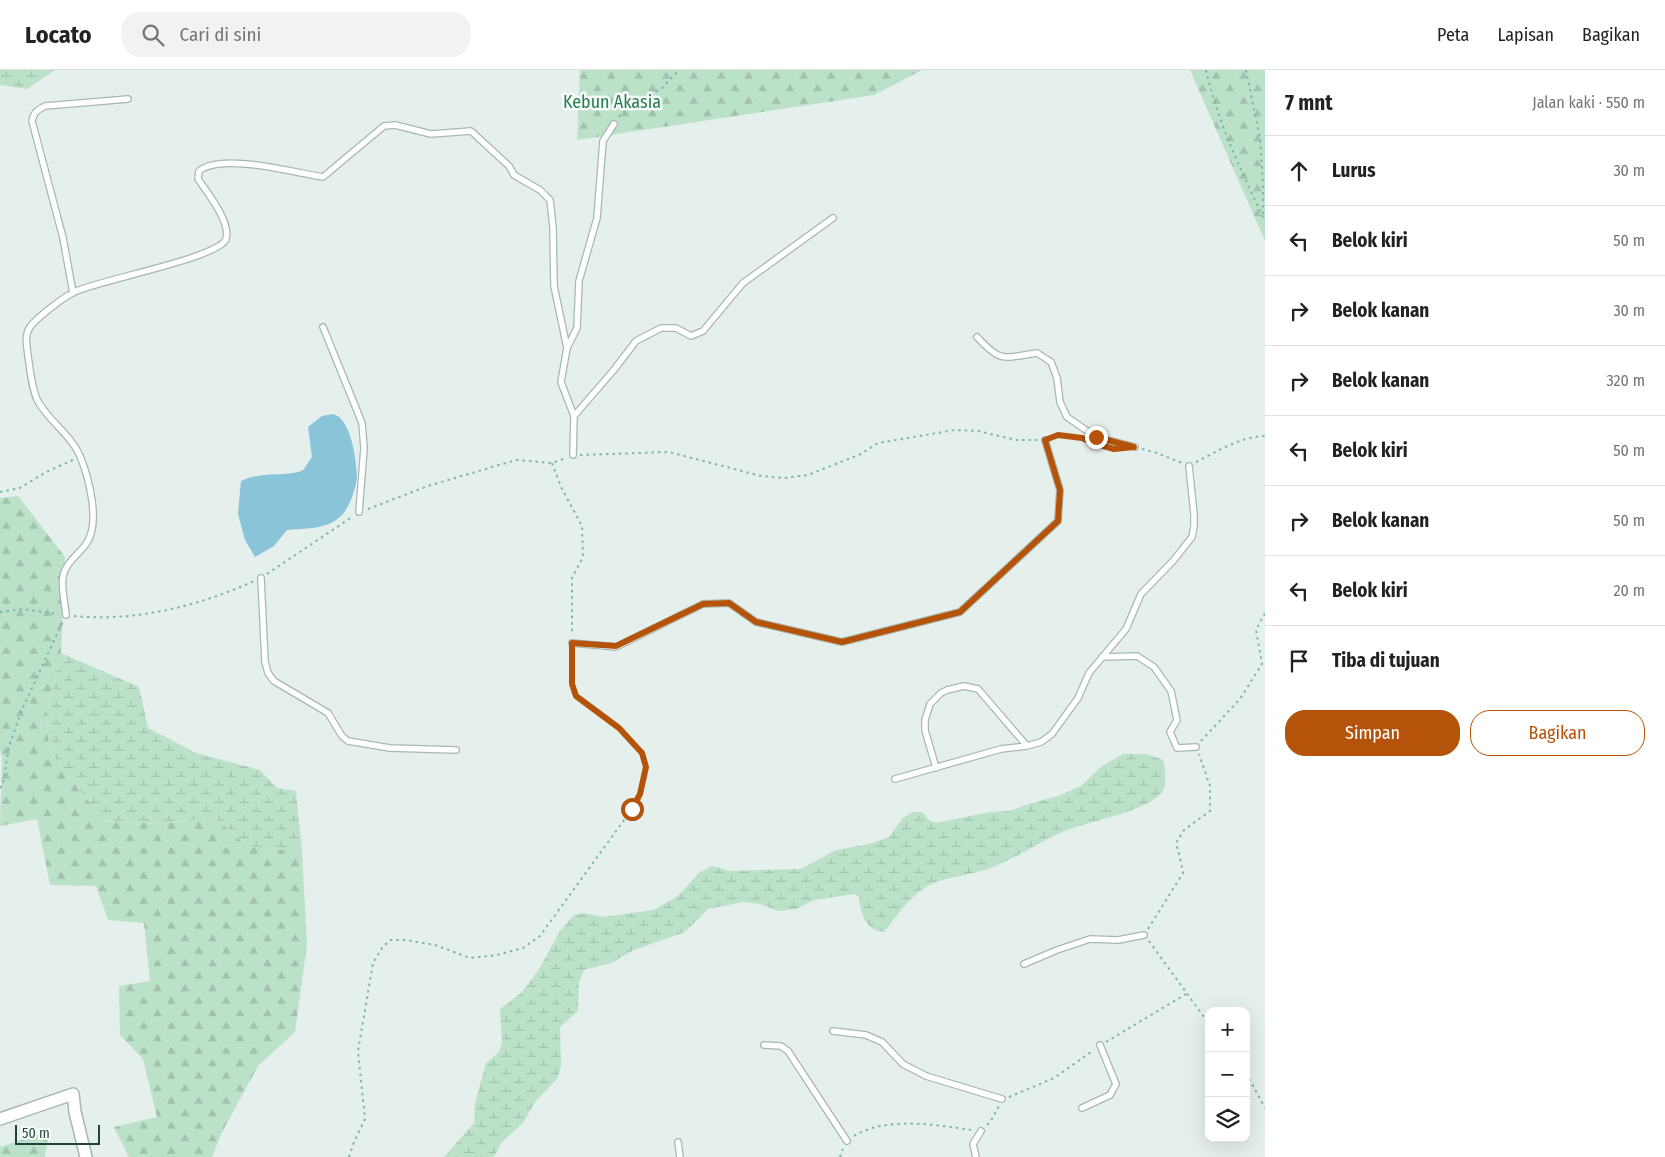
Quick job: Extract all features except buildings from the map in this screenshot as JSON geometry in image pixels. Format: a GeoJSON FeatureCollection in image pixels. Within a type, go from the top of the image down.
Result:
{"type":"FeatureCollection","features":[{"type":"Feature","properties":{"kind":"street"},"geometry":{"type":"LineString","coordinates":[[0,1119],[73,1094],[75,1112],[86,1157]]}},
{"type":"Feature","properties":{"kind":"lane"},"geometry":{"type":"LineString","coordinates":[[73,292],[63,238],[34,130],[33,116],[35,111],[45,106],[128,99]]}},
{"type":"Feature","properties":{"kind":"lane"},"geometry":{"type":"LineString","coordinates":[[573,456],[574,416],[561,382],[567,348],[577,328],[579,281],[597,218],[603,141],[614,124]]}},
{"type":"Feature","properties":{"kind":"lane"},"geometry":{"type":"LineString","coordinates":[[66,615],[62,577],[67,566],[88,542],[94,526],[93,501],[80,457],[70,437],[48,416],[37,401],[26,338],[29,328],[35,321],[73,292],[95,284],[191,258],[221,246],[226,239],[226,228],[218,207],[198,179],[199,171],[202,169],[222,162],[248,164],[323,177],[384,126],[395,125],[431,134],[471,132],[509,166],[514,175],[540,190],[550,200],[554,286],[567,348]]}},
{"type":"Feature","properties":{"kind":"lane"},"geometry":{"type":"LineString","coordinates":[[574,416],[636,341],[661,328],[676,328],[691,336],[703,331],[743,283],[833,218]]}},
{"type":"Feature","properties":{"kind":"lane"},"geometry":{"type":"LineString","coordinates":[[323,327],[362,423],[364,448],[359,512]]}},
{"type":"Feature","properties":{"kind":"lane"},"geometry":{"type":"LineString","coordinates":[[977,337],[992,353],[1003,358],[1037,353],[1051,362],[1057,378],[1060,402],[1067,418],[1096,437],[1134,447]]}},
{"type":"Feature","properties":{"kind":"lane"},"geometry":{"type":"LineString","coordinates":[[572,643],[616,646],[703,604],[729,603],[756,622],[842,642],[960,612],[1058,521],[1060,490],[1045,440]]}},
{"type":"Feature","properties":{"kind":"lane"},"geometry":{"type":"LineString","coordinates":[[895,779],[1001,749],[1027,746],[1041,742],[1052,734],[1078,698],[1089,673],[1126,629],[1141,594],[1173,562],[1192,537],[1194,514],[1189,466]]}},
{"type":"Feature","properties":{"kind":"lane"},"geometry":{"type":"LineString","coordinates":[[261,578],[265,662],[268,673],[274,681],[328,713],[342,736],[348,741],[390,748],[456,750]]}},
{"type":"Feature","properties":{"kind":"lane"},"geometry":{"type":"LineString","coordinates":[[1102,657],[1137,656],[1154,667],[1171,691],[1176,720],[1170,732],[1177,748],[1196,747]]}},
{"type":"Feature","properties":{"kind":"lane"},"geometry":{"type":"LineString","coordinates":[[936,768],[925,730],[925,720],[930,704],[940,693],[947,690],[964,686],[978,689],[1027,746]]}},
{"type":"Feature","properties":{"kind":"lane"},"geometry":{"type":"LineString","coordinates":[[1024,964],[1090,939],[1118,940],[1144,935]]}},
{"type":"Feature","properties":{"kind":"lane"},"geometry":{"type":"LineString","coordinates":[[833,1031],[866,1035],[882,1042],[903,1064],[926,1076],[1002,1100]]}},
{"type":"Feature","properties":{"kind":"lane"},"geometry":{"type":"LineString","coordinates":[[764,1045],[782,1046],[788,1051],[847,1141]]}},
{"type":"Feature","properties":{"kind":"lane"},"geometry":{"type":"LineString","coordinates":[[1082,1108],[1110,1095],[1116,1084],[1100,1045]]}},
{"type":"Feature","properties":{"kind":"lane"},"geometry":{"type":"LineString","coordinates":[[976,1157],[973,1144],[981,1131]]}},
{"type":"Feature","properties":{"kind":"lane"},"geometry":{"type":"LineString","coordinates":[[678,1142],[680,1157]]}},
{"type":"Feature","properties":{"kind":"path"},"geometry":{"type":"LineString","coordinates":[[614,124],[631,104],[661,89],[679,70]]}},
{"type":"Feature","properties":{"kind":"path"},"geometry":{"type":"LineString","coordinates":[[1206,70],[1215,105],[1237,160],[1265,221]]}},
{"type":"Feature","properties":{"kind":"path"},"geometry":{"type":"LineString","coordinates":[[1246,70],[1260,138],[1264,182],[1263,217]]}},
{"type":"Feature","properties":{"kind":"path"},"geometry":{"type":"LineString","coordinates":[[0,612],[23,609],[96,618],[149,613],[206,600],[261,578],[359,512],[428,486],[516,460],[552,463],[573,456],[669,452],[761,476],[784,478],[808,475],[861,454],[878,443],[955,430],[978,431],[1016,440],[1045,440],[1058,435],[1088,440]]}},
{"type":"Feature","properties":{"kind":"path"},"geometry":{"type":"LineString","coordinates":[[1134,447],[1157,453],[1189,466],[1231,444],[1257,436],[1265,436]]}},
{"type":"Feature","properties":{"kind":"path"},"geometry":{"type":"LineString","coordinates":[[0,492],[20,488],[46,472],[80,457]]}},
{"type":"Feature","properties":{"kind":"path"},"geometry":{"type":"LineString","coordinates":[[349,1157],[365,1119],[358,1051],[373,963],[382,948],[390,940],[406,940],[435,945],[470,958],[497,955],[522,948],[540,936],[632,809],[640,794],[646,767],[642,753],[619,728],[576,696],[572,684],[572,578],[582,557],[582,526],[561,486],[552,463]]}},
{"type":"Feature","properties":{"kind":"path"},"geometry":{"type":"LineString","coordinates":[[1205,1019],[1144,935],[1183,873],[1176,843],[1184,830],[1210,811],[1210,786],[1196,747],[1240,699],[1262,664],[1256,630],[1265,613]]}},
{"type":"Feature","properties":{"kind":"path"},"geometry":{"type":"LineString","coordinates":[[0,788],[3,784],[9,746],[21,712],[66,615]]}},
{"type":"Feature","properties":{"kind":"path"},"geometry":{"type":"LineString","coordinates":[[840,1157],[847,1141],[863,1131],[898,1123],[936,1125],[981,1131],[991,1121],[1002,1100],[1054,1078],[1100,1045],[1186,994]]}},
{"type":"Feature","properties":{"kind":"path"},"geometry":{"type":"LineString","coordinates":[[1250,1080],[1265,1108]]}},
{"type":"Feature","properties":{"kind":"green space"},"geometry":{"type":"Polygon","coordinates":[[[0,70],[55,70],[27,89],[0,85],[0,70]]]}},
{"type":"Feature","properties":{"kind":"green space","name":"Kebun Akasia"},"geometry":{"type":"Polygon","coordinates":[[[580,70],[922,70],[874,95],[577,140],[580,70]]]}},
{"type":"Feature","properties":{"kind":"green space"},"geometry":{"type":"Polygon","coordinates":[[[1190,70],[1265,70],[1265,241],[1190,70]]]}},
{"type":"Feature","properties":{"kind":"green space"},"geometry":{"type":"Polygon","coordinates":[[[18,496],[65,557],[61,653],[46,716],[50,751],[103,820],[159,824],[215,817],[248,847],[302,851],[307,945],[295,1032],[258,1066],[222,1132],[212,1157],[129,1157],[114,1127],[157,1117],[143,1059],[120,1035],[119,986],[150,981],[144,923],[108,920],[96,886],[50,885],[37,819],[0,826],[2,757],[0,751],[0,498],[18,496]]]}},
{"type":"Feature","properties":{"kind":"green space"},"geometry":{"type":"Polygon","coordinates":[[[61,653],[139,687],[148,728],[196,753],[260,770],[277,788],[296,791],[302,851],[248,847],[215,817],[159,824],[103,820],[50,751],[46,716],[61,653]]]}},
{"type":"Feature","properties":{"kind":"green space"},"geometry":{"type":"Polygon","coordinates":[[[1123,754],[1147,754],[1163,760],[1165,786],[1154,799],[1133,810],[1062,832],[991,868],[932,884],[911,899],[884,932],[878,931],[868,924],[861,909],[859,897],[855,894],[814,900],[796,909],[779,911],[760,904],[743,902],[708,909],[685,932],[634,950],[611,963],[584,970],[579,983],[578,1011],[560,1027],[561,1066],[558,1078],[535,1102],[523,1123],[501,1143],[494,1157],[444,1157],[474,1123],[475,1103],[486,1063],[499,1052],[502,1043],[500,1009],[521,993],[538,971],[560,931],[574,915],[584,913],[603,917],[653,910],[677,897],[700,872],[712,866],[731,871],[801,869],[836,850],[870,844],[889,837],[903,818],[913,812],[922,812],[930,821],[936,823],[990,812],[1010,811],[1058,796],[1081,786],[1102,766],[1123,754]]]}},
{"type":"Feature","properties":{"kind":"green space"},"geometry":{"type":"Polygon","coordinates":[[[49,1131],[45,1157],[0,1157],[0,1147],[49,1131]]]}},
{"type":"Feature","properties":{"kind":"water"},"geometry":{"type":"Polygon","coordinates":[[[333,414],[339,417],[348,431],[355,459],[357,480],[350,502],[342,515],[336,520],[323,526],[287,530],[274,546],[255,557],[245,540],[238,514],[241,481],[257,476],[303,470],[312,457],[308,427],[322,416],[333,414]]]}},
{"type":"Feature","properties":{"kind":"route"},"geometry":{"type":"LineString","coordinates":[[632,809],[640,794],[646,767],[642,753],[619,728],[576,696],[572,684],[572,643],[616,646],[703,604],[729,603],[756,622],[842,642],[960,612],[1058,521],[1060,490],[1045,440],[1058,435],[1082,438],[1114,449],[1134,447],[1096,437]]}}]}
